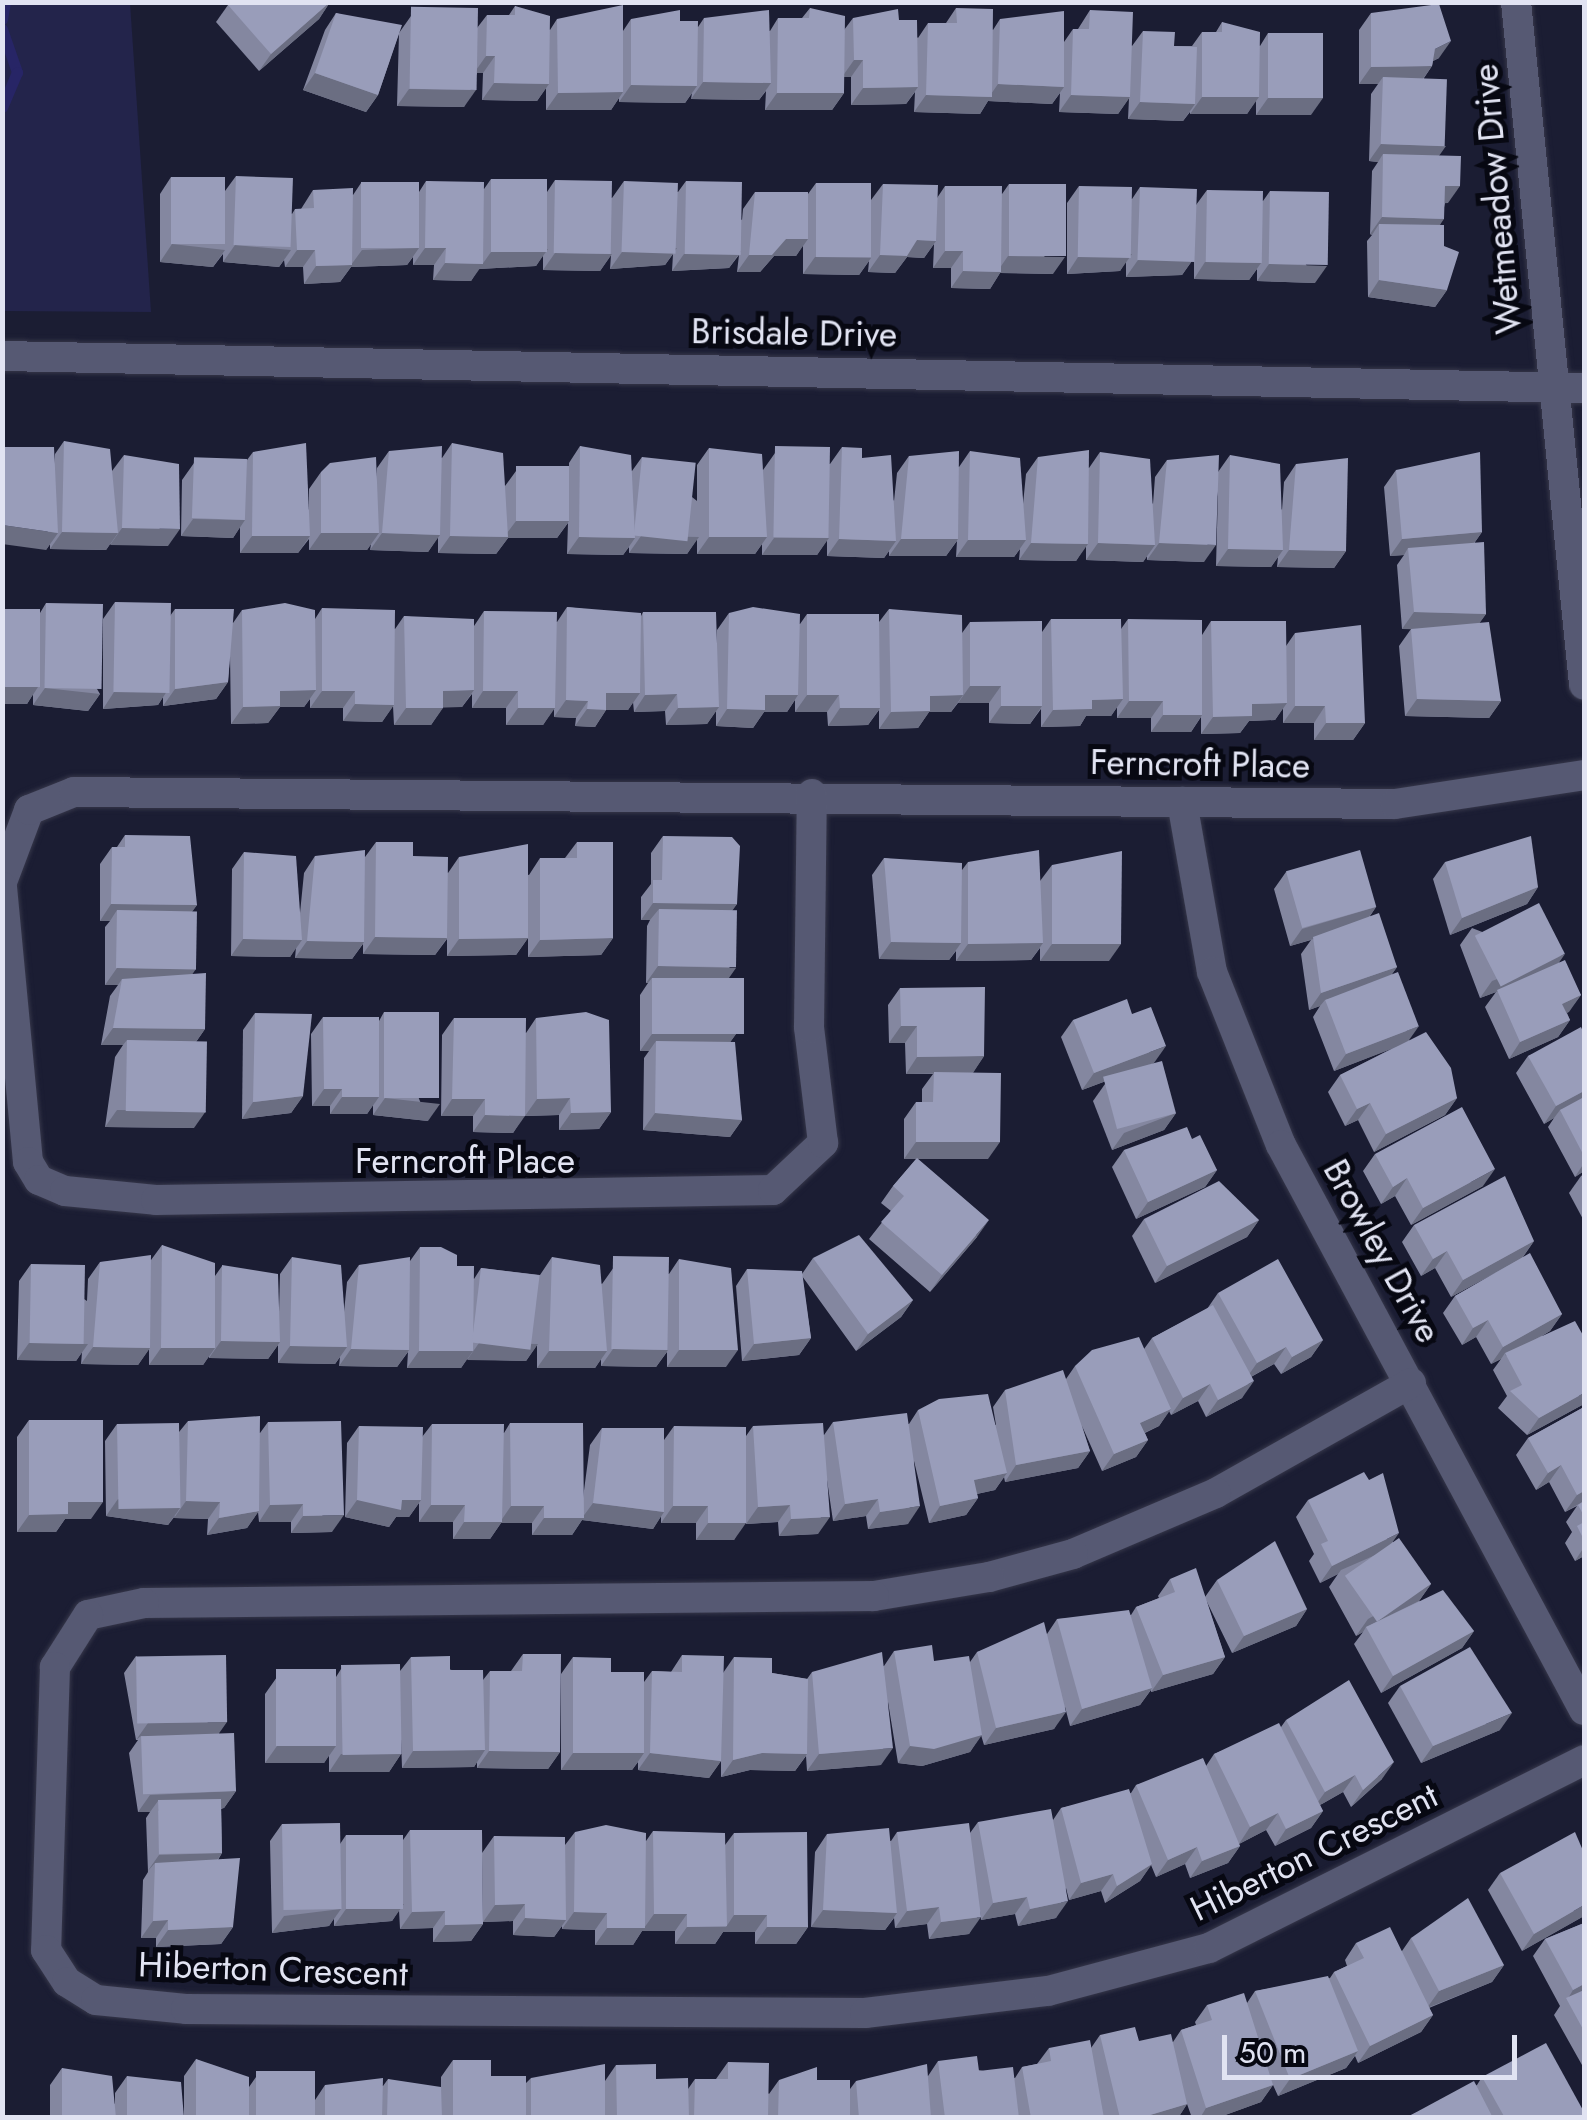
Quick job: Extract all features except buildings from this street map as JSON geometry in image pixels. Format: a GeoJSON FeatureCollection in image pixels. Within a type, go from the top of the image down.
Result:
{"type":"FeatureCollection","features":[{"type":"Feature","properties":{"kind":"street","name":"Wetmeadow Drive"},"geometry":{"type":"LineString","coordinates":[[1516,2],[1584,686]]}},
{"type":"Feature","properties":{"kind":"street","name":"Brisdale Drive"},"geometry":{"type":"LineString","coordinates":[[2,356],[1584,388]]}},
{"type":"Feature","properties":{"kind":"street","name":"Ferncroft Place"},"geometry":{"type":"LineString","coordinates":[[812,794],[809,1028],[823,1143],[773,1190],[194,1200],[66,1191],[39,1180],[28,1162],[2,884],[29,810],[74,792],[812,794],[1395,804],[1584,775]]}},
{"type":"Feature","properties":{"kind":"street","name":"Browley Drive"},"geometry":{"type":"LineString","coordinates":[[1182,802],[1212,972],[1281,1145],[1584,1710]]}},
{"type":"Feature","properties":{"kind":"street","name":"Hiberton Crescent"},"geometry":{"type":"LineString","coordinates":[[1411,1383],[1216,1492],[1074,1554],[989,1577],[874,1596],[144,1603],[88,1615],[54,1667],[46,1950],[67,1982],[96,2000],[186,2009],[865,2013],[993,1998],[1209,1948],[1584,1760]]}},
{"type":"Feature","properties":{"kind":"shaded area"},"geometry":{"type":"Polygon","coordinates":[[[3,2],[130,3],[151,312],[3,311],[3,2]]]}},
{"type":"Feature","properties":{"kind":"waterway"},"geometry":{"type":"LineString","coordinates":[[2,19],[5,2]]}},
{"type":"Feature","properties":{"kind":"waterway"},"geometry":{"type":"LineString","coordinates":[[2,29],[17,72],[2,107]]}}]}
